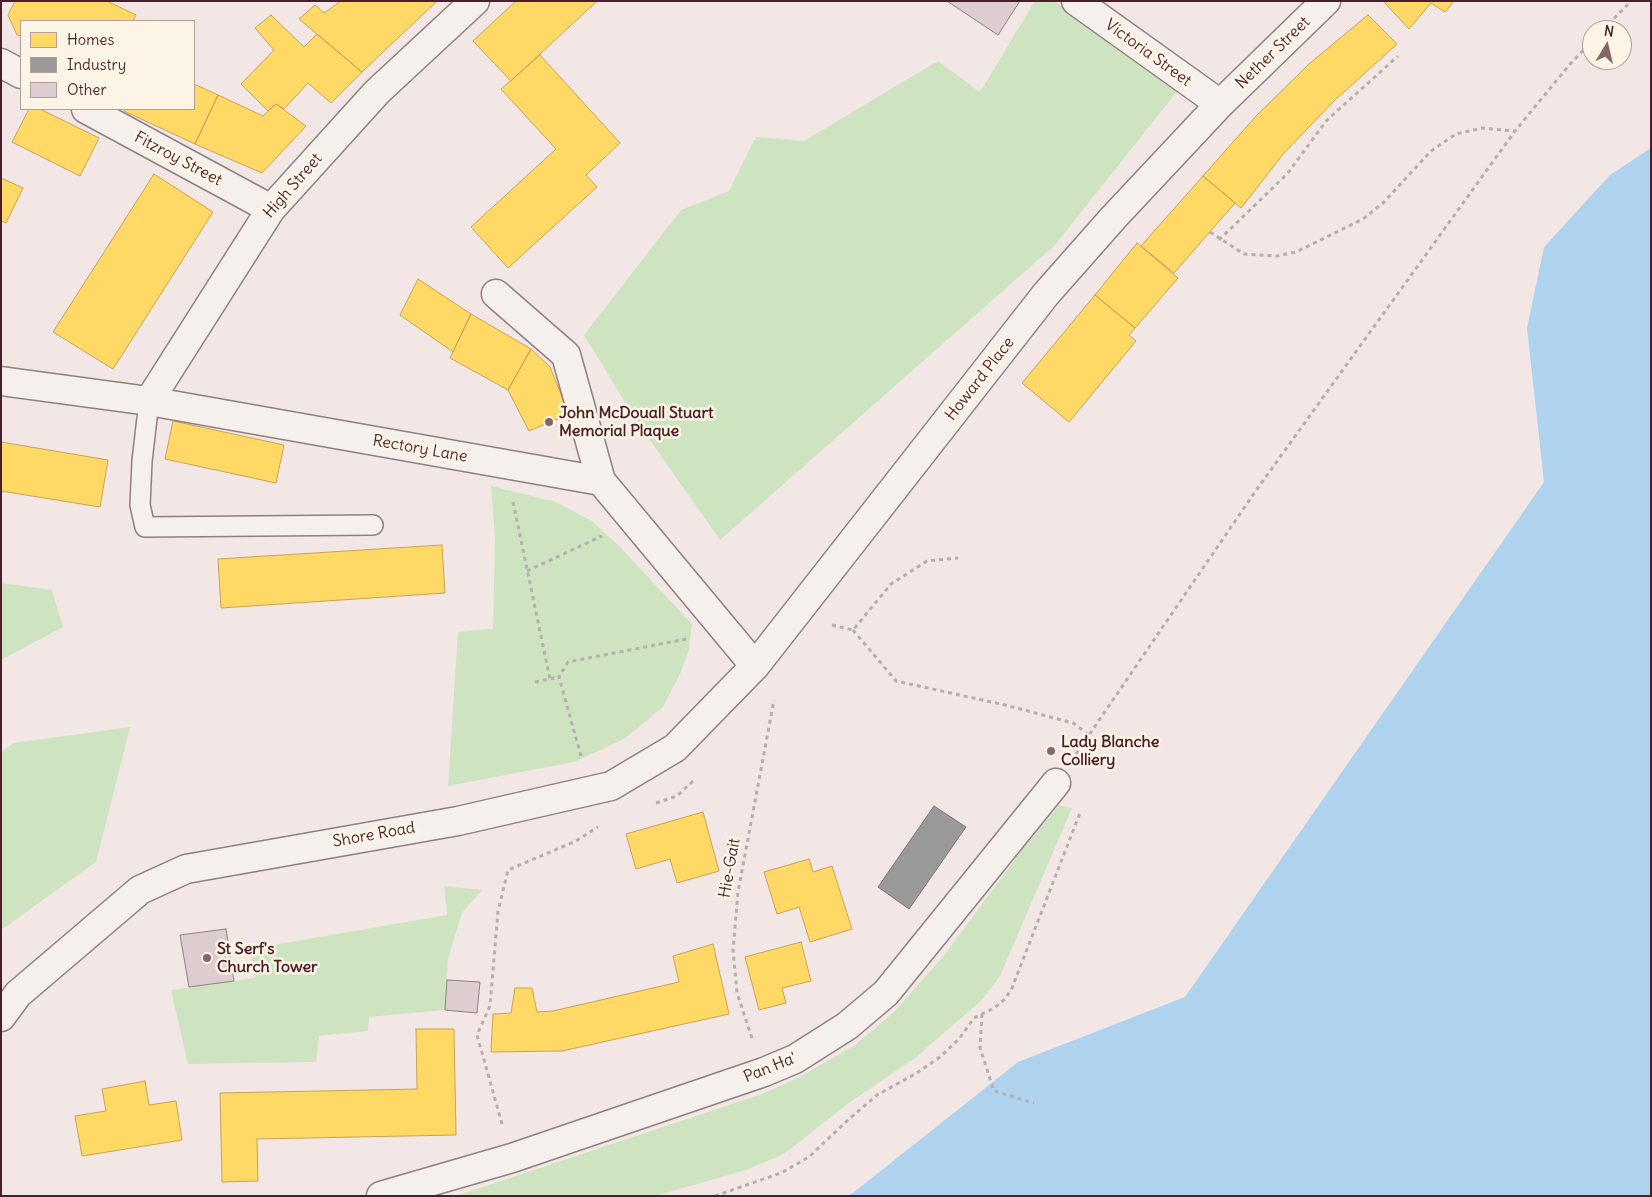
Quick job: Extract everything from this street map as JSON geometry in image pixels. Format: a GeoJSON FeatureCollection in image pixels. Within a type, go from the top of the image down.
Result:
{"type":"FeatureCollection","features":[{"type":"Feature","properties":{"kind":"street","name":"High Street"},"geometry":{"type":"LineString","coordinates":[[149,401],[271,208],[377,92],[474,1]]}},
{"type":"Feature","properties":{"kind":"street","name":"Victoria Street"},"geometry":{"type":"LineString","coordinates":[[1076,1],[1220,104]]}},
{"type":"Feature","properties":{"kind":"street","name":"Nether Street"},"geometry":{"type":"LineString","coordinates":[[1220,104],[1326,1]]}},
{"type":"Feature","properties":{"kind":"street"},"geometry":{"type":"LineString","coordinates":[[1,63],[20,73]]}},
{"type":"Feature","properties":{"kind":"street","name":"Howard Place"},"geometry":{"type":"LineString","coordinates":[[755,666],[1046,294],[1114,217],[1220,104]]}},
{"type":"Feature","properties":{"kind":"street","name":"Fitzroy Street"},"geometry":{"type":"LineString","coordinates":[[88,110],[271,208]]}},
{"type":"Feature","properties":{"kind":"street"},"geometry":{"type":"LineString","coordinates":[[496,294],[566,355],[601,481],[755,666]]}},
{"type":"Feature","properties":{"kind":"street","name":"Rectory Lane"},"geometry":{"type":"LineString","coordinates":[[1,381],[149,401],[601,481]]}},
{"type":"Feature","properties":{"kind":"street","name":"Shore Road"},"geometry":{"type":"LineString","coordinates":[[1,1017],[18,994],[140,890],[186,869],[458,821],[611,786],[675,748],[755,666]]}},
{"type":"Feature","properties":{"kind":"street","name":"Pan Ha'"},"geometry":{"type":"LineString","coordinates":[[381,1196],[512,1158],[764,1072],[795,1059],[847,1026],[886,993],[1060,778]]}},
{"type":"Feature","properties":{"kind":"lane"},"geometry":{"type":"LineString","coordinates":[[149,401],[142,461],[140,505],[145,527],[373,525]]}},
{"type":"Feature","properties":{"kind":"path"},"geometry":{"type":"LineString","coordinates":[[1612,20],[1631,1]]}},
{"type":"Feature","properties":{"kind":"path"},"geometry":{"type":"LineString","coordinates":[[716,1196],[781,1173],[809,1157],[877,1095],[915,1074],[940,1056],[959,1039],[974,1018],[994,1008],[1005,999],[1012,988],[1080,812],[1080,797],[1075,784],[1060,778],[1263,481],[1515,131],[1582,51]]}},
{"type":"Feature","properties":{"kind":"path"},"geometry":{"type":"LineString","coordinates":[[1219,240],[1287,174],[1326,120],[1398,56]]}},
{"type":"Feature","properties":{"kind":"path"},"geometry":{"type":"LineString","coordinates":[[1210,232],[1219,240],[1244,254],[1277,256],[1296,252],[1363,219],[1383,203],[1431,151],[1456,134],[1482,128],[1515,131]]}},
{"type":"Feature","properties":{"kind":"path"},"geometry":{"type":"LineString","coordinates":[[506,464],[550,679]]}},
{"type":"Feature","properties":{"kind":"path"},"geometry":{"type":"LineString","coordinates":[[527,571],[634,521]]}},
{"type":"Feature","properties":{"kind":"path"},"geometry":{"type":"LineString","coordinates":[[853,630],[891,584],[927,561],[958,558]]}},
{"type":"Feature","properties":{"kind":"path"},"geometry":{"type":"LineString","coordinates":[[796,615],[853,630],[896,681],[1005,705],[1073,723],[1089,735]]}},
{"type":"Feature","properties":{"kind":"path"},"geometry":{"type":"LineString","coordinates":[[582,756],[560,677],[568,662],[725,631]]}},
{"type":"Feature","properties":{"kind":"path"},"geometry":{"type":"LineString","coordinates":[[535,682],[560,677]]}},
{"type":"Feature","properties":{"kind":"path","name":"Hie-Gait"},"geometry":{"type":"LineString","coordinates":[[764,1072],[737,993],[734,950],[738,892],[774,698]]}},
{"type":"Feature","properties":{"kind":"path"},"geometry":{"type":"LineString","coordinates":[[651,805],[678,796]]}},
{"type":"Feature","properties":{"kind":"path"},"geometry":{"type":"LineString","coordinates":[[512,1158],[477,1035],[490,1006],[498,911],[508,870],[576,841],[600,826]]}},
{"type":"Feature","properties":{"kind":"path"},"geometry":{"type":"LineString","coordinates":[[982,1014],[980,1048],[994,1091],[1034,1103]]}},
{"type":"Feature","properties":{"kind":"green space"},"geometry":{"type":"Polygon","coordinates":[[[1035,1],[1054,1],[1179,89],[1055,245],[720,540],[638,423],[584,335],[681,210],[729,191],[756,137],[804,141],[938,61],[980,92],[1035,1]]]}},
{"type":"Feature","properties":{"kind":"green space"},"geometry":{"type":"Polygon","coordinates":[[[491,486],[556,502],[592,521],[619,546],[692,624],[689,650],[680,674],[663,707],[624,739],[574,762],[448,786],[458,632],[493,629],[495,539],[491,486]]]}},
{"type":"Feature","properties":{"kind":"green space"},"geometry":{"type":"Polygon","coordinates":[[[1,583],[52,590],[63,627],[1,660],[1,583]]]}},
{"type":"Feature","properties":{"kind":"green space"},"geometry":{"type":"Polygon","coordinates":[[[130,727],[96,862],[1,930],[1,752],[14,743],[130,727]]]}},
{"type":"Feature","properties":{"kind":"green space"},"geometry":{"type":"Polygon","coordinates":[[[1059,805],[1072,808],[1000,976],[982,1000],[915,1058],[850,1102],[784,1154],[746,1170],[655,1196],[456,1196],[762,1094],[798,1078],[855,1045],[894,1012],[946,953],[1022,850],[1059,805]]]}},
{"type":"Feature","properties":{"kind":"green space"},"geometry":{"type":"Polygon","coordinates":[[[444,886],[482,890],[462,913],[448,959],[445,1010],[369,1017],[368,1031],[319,1036],[316,1062],[188,1064],[171,990],[255,978],[250,949],[447,915],[444,886]]]}},
{"type":"Feature","properties":{"kind":"water"},"geometry":{"type":"Polygon","coordinates":[[[1651,148],[1651,1196],[849,1196],[1018,1062],[1185,997],[1544,482],[1527,328],[1544,247],[1610,175],[1651,148]]]}},
{"type":"Feature","properties":{"kind":"building: Homes"},"geometry":{"type":"Polygon","coordinates":[[[15,1],[107,1],[136,15],[134,20],[20,20],[20,36],[17,35],[8,15],[15,1]]]}},
{"type":"Feature","properties":{"kind":"building: Homes"},"geometry":{"type":"Polygon","coordinates":[[[341,1],[437,1],[362,72],[299,19],[315,5],[324,13],[341,1]]]}},
{"type":"Feature","properties":{"kind":"building: Homes"},"geometry":{"type":"Polygon","coordinates":[[[516,1],[597,1],[511,81],[473,41],[516,1]]]}},
{"type":"Feature","properties":{"kind":"building: Homes"},"geometry":{"type":"Polygon","coordinates":[[[1383,1],[1454,1],[1445,12],[1431,3],[1409,29],[1383,1]]]}},
{"type":"Feature","properties":{"kind":"building: Homes"},"geometry":{"type":"Polygon","coordinates":[[[271,15],[304,47],[317,34],[362,72],[331,103],[308,83],[284,109],[276,104],[268,111],[241,84],[274,50],[255,28],[271,15]]]}},
{"type":"Feature","properties":{"kind":"building: Homes"},"geometry":{"type":"Polygon","coordinates":[[[1368,15],[1397,44],[1335,100],[1284,153],[1241,208],[1203,176],[1256,116],[1309,64],[1368,15]]]}},
{"type":"Feature","properties":{"kind":"building: Homes"},"geometry":{"type":"Polygon","coordinates":[[[540,55],[620,143],[586,175],[597,187],[508,268],[471,227],[556,149],[501,89],[540,55]]]}},
{"type":"Feature","properties":{"kind":"building: Homes"},"geometry":{"type":"Polygon","coordinates":[[[195,84],[218,95],[195,144],[124,111],[195,110],[195,84]]]}},
{"type":"Feature","properties":{"kind":"building: Homes"},"geometry":{"type":"Polygon","coordinates":[[[218,95],[263,116],[276,104],[306,126],[262,173],[195,144],[218,95]]]}},
{"type":"Feature","properties":{"kind":"building: Homes"},"geometry":{"type":"Polygon","coordinates":[[[28,110],[42,110],[99,138],[80,176],[12,142],[28,110]]]}},
{"type":"Feature","properties":{"kind":"building: Homes"},"geometry":{"type":"Polygon","coordinates":[[[154,174],[213,212],[113,369],[53,332],[154,174]]]}},
{"type":"Feature","properties":{"kind":"building: Homes"},"geometry":{"type":"Polygon","coordinates":[[[1203,176],[1235,203],[1174,273],[1141,246],[1203,176]]]}},
{"type":"Feature","properties":{"kind":"building: Homes"},"geometry":{"type":"Polygon","coordinates":[[[1,178],[23,188],[6,223],[1,221],[1,178]]]}},
{"type":"Feature","properties":{"kind":"building: Homes"},"geometry":{"type":"Polygon","coordinates":[[[1137,243],[1178,278],[1135,328],[1095,295],[1137,243]]]}},
{"type":"Feature","properties":{"kind":"building: Homes"},"geometry":{"type":"Polygon","coordinates":[[[418,279],[471,314],[453,352],[400,315],[418,279]]]}},
{"type":"Feature","properties":{"kind":"building: Homes"},"geometry":{"type":"Polygon","coordinates":[[[1095,295],[1135,328],[1129,335],[1136,341],[1069,422],[1022,383],[1095,295]]]}},
{"type":"Feature","properties":{"kind":"building: Homes"},"geometry":{"type":"Polygon","coordinates":[[[471,314],[531,349],[508,390],[450,358],[471,314]]]}},
{"type":"Feature","properties":{"kind":"building: Homes"},"geometry":{"type":"Polygon","coordinates":[[[531,349],[550,367],[569,414],[529,431],[508,390],[531,349]]]}},
{"type":"Feature","properties":{"kind":"building: Homes"},"geometry":{"type":"Polygon","coordinates":[[[173,421],[284,445],[276,483],[165,459],[173,421]]]}},
{"type":"Feature","properties":{"kind":"building: Homes"},"geometry":{"type":"Polygon","coordinates":[[[1,442],[108,460],[100,507],[1,491],[1,442]]]}},
{"type":"Feature","properties":{"kind":"building: Homes"},"geometry":{"type":"Polygon","coordinates":[[[442,545],[445,593],[221,608],[218,559],[442,545]]]}},
{"type":"Feature","properties":{"kind":"building: Homes"},"geometry":{"type":"Polygon","coordinates":[[[703,812],[719,871],[677,883],[670,859],[636,869],[626,834],[703,812]]]}},
{"type":"Feature","properties":{"kind":"building: Homes"},"geometry":{"type":"Polygon","coordinates":[[[809,859],[813,872],[832,866],[852,929],[810,942],[799,907],[777,914],[764,872],[809,859]]]}},
{"type":"Feature","properties":{"kind":"building: Homes"},"geometry":{"type":"Polygon","coordinates":[[[801,942],[811,981],[782,988],[786,1003],[759,1010],[745,957],[801,942]]]}},
{"type":"Feature","properties":{"kind":"building: Homes"},"geometry":{"type":"Polygon","coordinates":[[[713,944],[729,1014],[562,1051],[491,1052],[493,1014],[511,1013],[515,988],[532,988],[537,1012],[553,1011],[679,982],[673,956],[713,944]]]}},
{"type":"Feature","properties":{"kind":"building: Homes"},"geometry":{"type":"Polygon","coordinates":[[[416,1029],[454,1029],[456,1135],[257,1139],[258,1181],[222,1182],[220,1093],[417,1089],[416,1029]]]}},
{"type":"Feature","properties":{"kind":"building: Homes"},"geometry":{"type":"Polygon","coordinates":[[[145,1081],[149,1105],[176,1101],[182,1140],[82,1156],[75,1116],[106,1111],[102,1089],[145,1081]]]}},
{"type":"Feature","properties":{"kind":"building: Industry"},"geometry":{"type":"Polygon","coordinates":[[[934,806],[966,827],[909,909],[878,887],[934,806]]]}},
{"type":"Feature","properties":{"kind":"building: Other"},"geometry":{"type":"Polygon","coordinates":[[[947,1],[1020,1],[998,35],[947,1]]]}},
{"type":"Feature","properties":{"kind":"building: Other","name":"St Serf's Church Tower"},"geometry":{"type":"Polygon","coordinates":[[[226,929],[234,981],[189,987],[180,935],[226,929]]]}},
{"type":"Feature","properties":{"kind":"building: Other"},"geometry":{"type":"Polygon","coordinates":[[[447,980],[480,982],[477,1013],[445,1010],[447,980]]]}},
{"type":"Feature","properties":{"kind":"place","name":"John McDouall Stuart Memorial Plaque"},"geometry":{"type":"Point","coordinates":[549,422]}},
{"type":"Feature","properties":{"kind":"place","name":"Lady Blanche Colliery"},"geometry":{"type":"Point","coordinates":[1051,751]}},
{"type":"Feature","properties":{"kind":"place","name":"St Serf's Church Tower"},"geometry":{"type":"Point","coordinates":[207,958]}}]}
